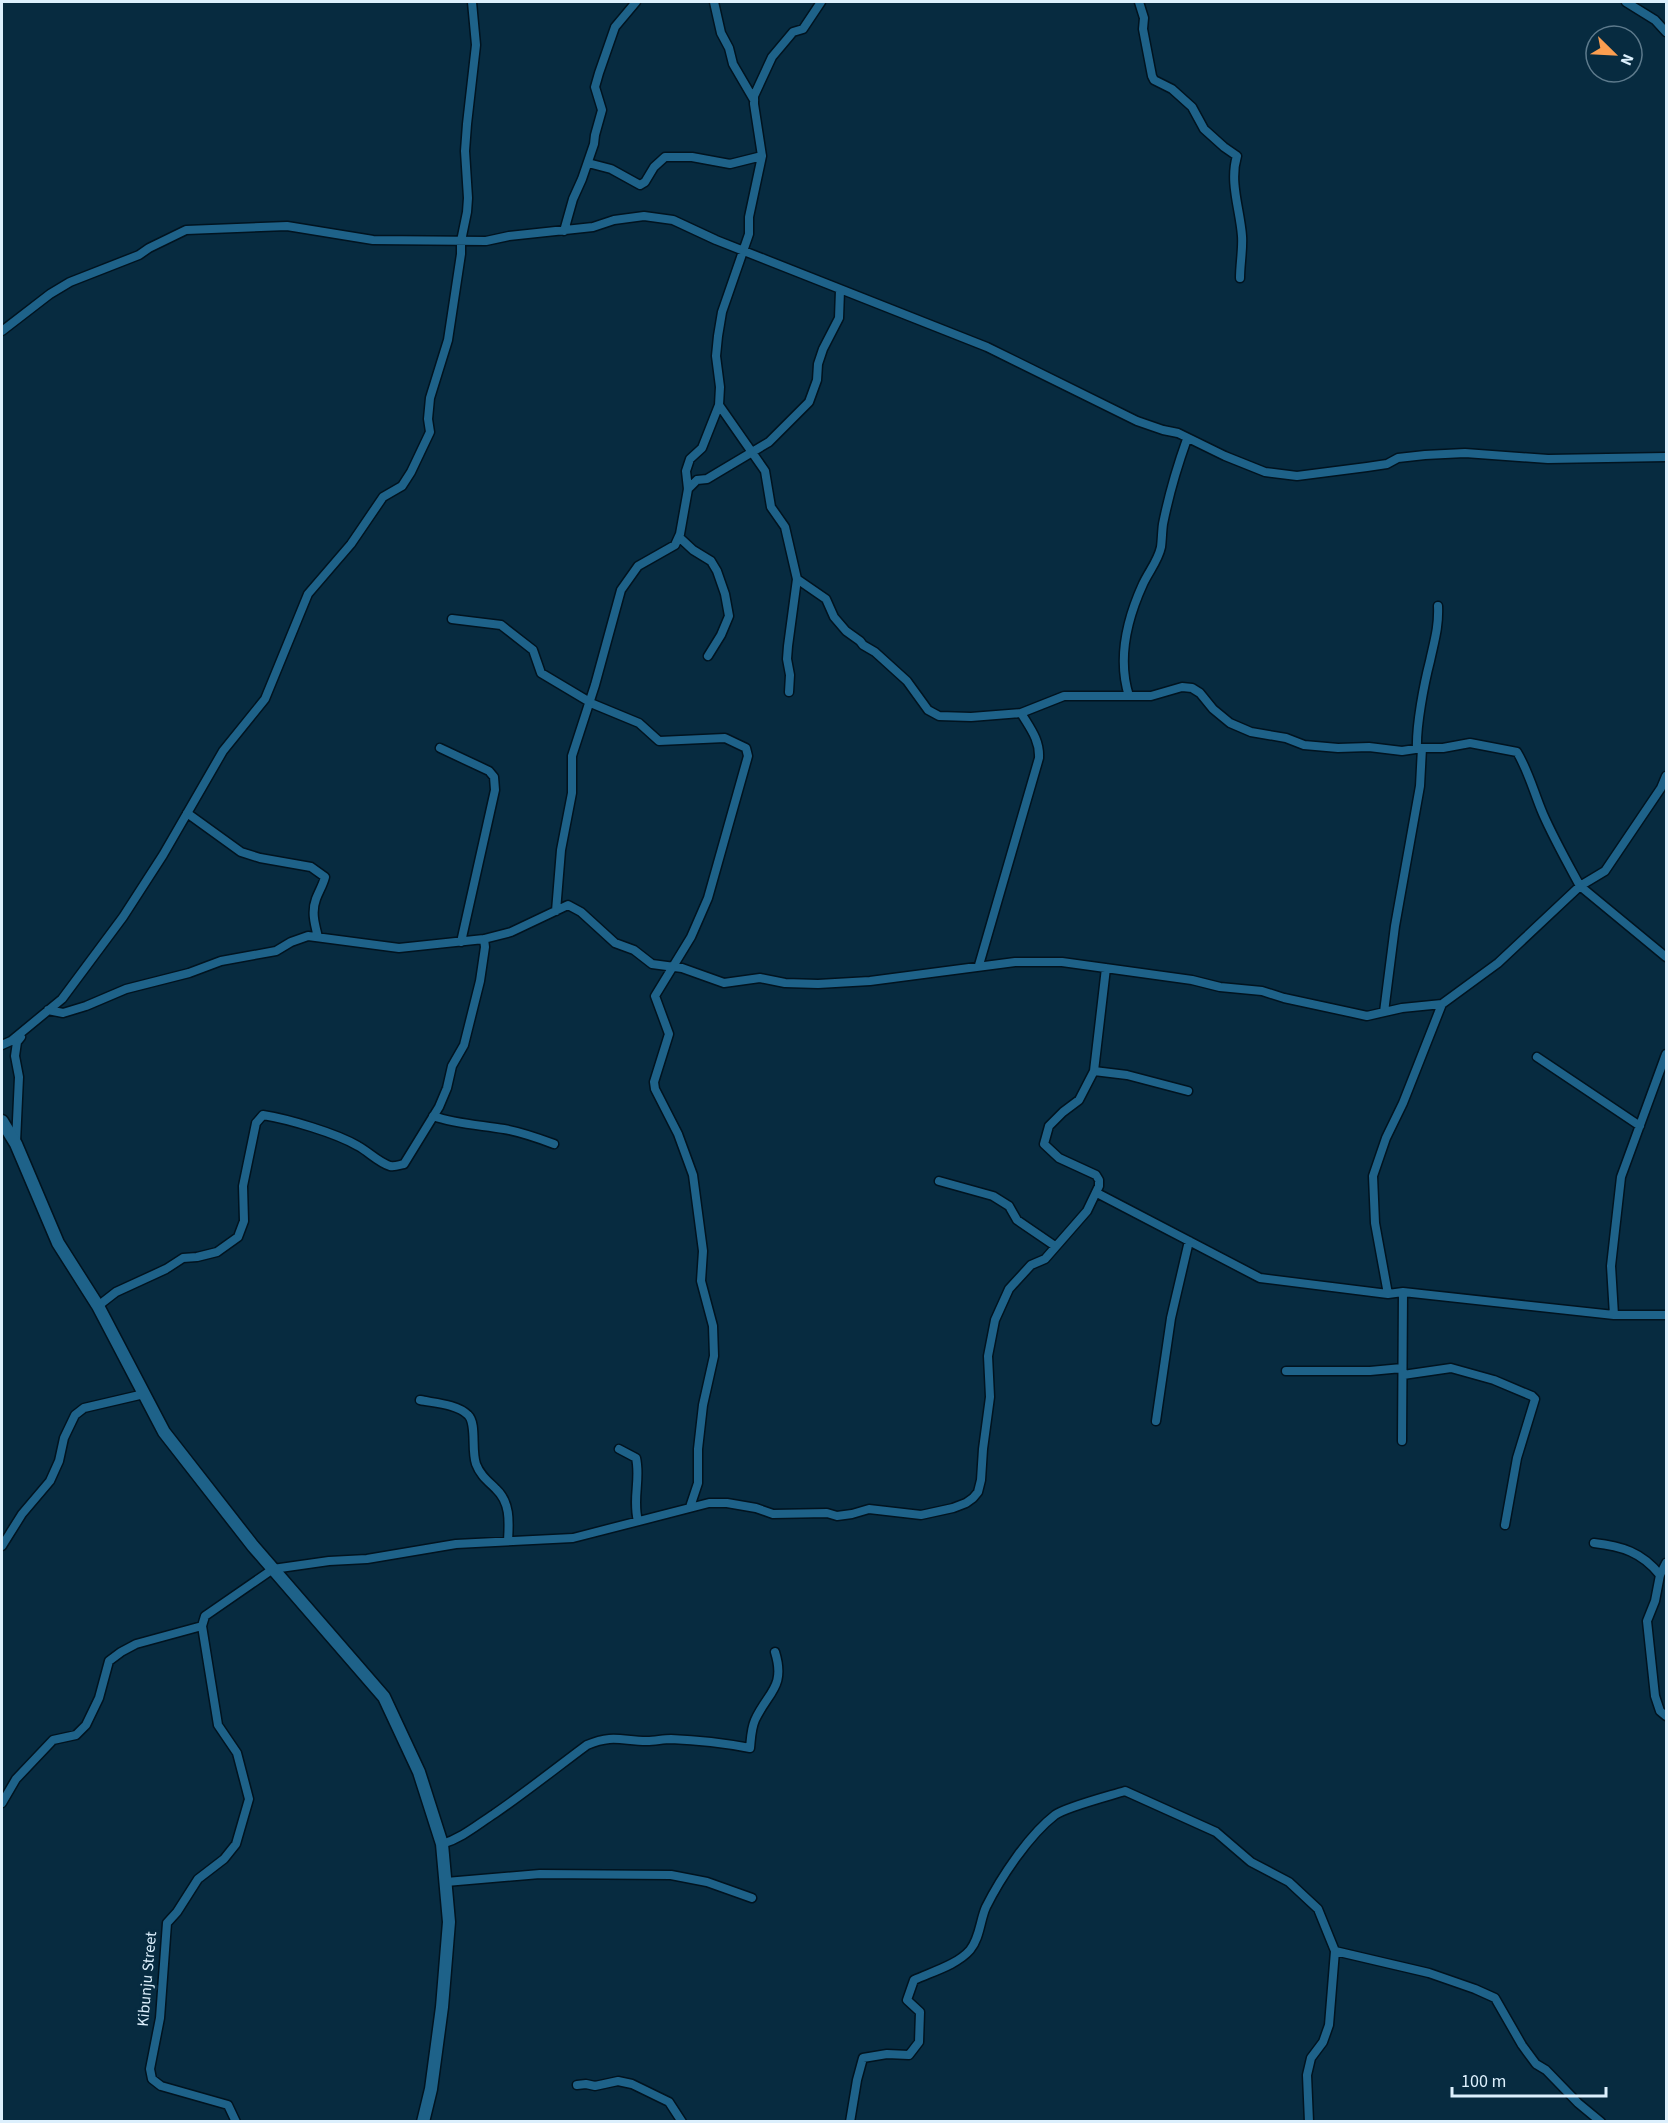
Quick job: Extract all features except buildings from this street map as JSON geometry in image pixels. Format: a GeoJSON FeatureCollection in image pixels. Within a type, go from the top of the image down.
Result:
{"type":"FeatureCollection","features":[{"type":"Feature","properties":{"kind":"street"},"geometry":{"type":"LineString","coordinates":[[2,1045],[11,1041],[62,999],[123,917],[163,855],[223,751],[265,699],[308,594],[351,544],[384,496],[402,486],[430,432],[428,418],[430,398],[452,321],[461,241],[467,212],[466,124],[476,45],[471,2]]}},
{"type":"Feature","properties":{"kind":"street"},"geometry":{"type":"LineString","coordinates":[[564,231],[573,199],[594,144],[602,110],[596,87],[599,74],[615,27],[636,2]]}},
{"type":"Feature","properties":{"kind":"street"},"geometry":{"type":"LineString","coordinates":[[556,911],[561,850],[572,793],[572,756],[621,590],[638,566],[675,546],[679,537],[688,489],[686,471],[690,459],[702,448],[720,405],[716,356],[722,312],[749,234],[753,192],[762,156],[754,100],[733,64],[729,48],[721,33],[714,2]]}},
{"type":"Feature","properties":{"kind":"street"},"geometry":{"type":"LineString","coordinates":[[754,100],[772,57],[793,32],[803,29],[821,2]]}},
{"type":"Feature","properties":{"kind":"street"},"geometry":{"type":"LineString","coordinates":[[1139,2],[1144,18],[1143,29],[1154,80],[1172,89],[1192,107],[1204,129],[1237,156],[1234,167],[1235,197],[1242,239],[1239,278]]}},
{"type":"Feature","properties":{"kind":"street"},"geometry":{"type":"LineString","coordinates":[[1626,2],[1655,20],[1666,32]]}},
{"type":"Feature","properties":{"kind":"street"},"geometry":{"type":"LineString","coordinates":[[588,163],[611,169],[640,185],[645,183],[654,167],[665,157],[692,157],[730,164],[762,156]]}},
{"type":"Feature","properties":{"kind":"street"},"geometry":{"type":"LineString","coordinates":[[2,331],[50,294],[70,282],[139,255],[148,248],[186,230],[287,226],[374,240],[486,241],[508,236],[593,227],[614,220],[644,216],[673,220],[716,240],[987,347],[1137,421],[1178,433],[1265,472],[1297,476],[1387,464],[1398,458],[1425,454],[1465,453],[1548,459],[1666,457]]}},
{"type":"Feature","properties":{"kind":"street"},"geometry":{"type":"LineString","coordinates":[[688,489],[697,480],[707,479],[717,474],[769,442],[810,402],[823,349],[839,318],[840,290]]}},
{"type":"Feature","properties":{"kind":"street"},"geometry":{"type":"LineString","coordinates":[[720,405],[765,471],[771,507],[785,527],[797,579],[787,659],[790,675],[789,692]]}},
{"type":"Feature","properties":{"kind":"street"},"geometry":{"type":"LineString","coordinates":[[1129,696],[1122,665],[1128,624],[1137,597],[1156,562],[1174,477],[1187,439]]}},
{"type":"Feature","properties":{"kind":"street"},"geometry":{"type":"LineString","coordinates":[[679,537],[693,550],[711,561],[725,594],[729,616],[708,656]]}},
{"type":"Feature","properties":{"kind":"street"},"geometry":{"type":"LineString","coordinates":[[797,579],[826,599],[834,617],[846,630],[907,681],[934,714],[962,718],[1021,712],[1064,696],[1151,696],[1182,687],[1192,688],[1230,723],[1251,732],[1286,738],[1304,745],[1402,751],[1443,748],[1470,743],[1517,752],[1526,767],[1542,812],[1560,851],[1580,886],[1665,954]]}},
{"type":"Feature","properties":{"kind":"street"},"geometry":{"type":"LineString","coordinates":[[1384,1012],[1395,926],[1420,786],[1418,728],[1437,632],[1437,606]]}},
{"type":"Feature","properties":{"kind":"street"},"geometry":{"type":"LineString","coordinates":[[452,619],[501,625],[533,650],[541,673],[589,702],[639,723],[659,741],[724,738],[746,748],[748,756],[708,898],[691,937],[655,996],[669,1034],[654,1082],[655,1089],[678,1134],[693,1175],[703,1251],[700,1281],[713,1326],[714,1356],[706,1387],[698,1449],[698,1483],[690,1507]]}},
{"type":"Feature","properties":{"kind":"street"},"geometry":{"type":"LineString","coordinates":[[979,965],[1039,758],[1037,740],[1021,712]]}},
{"type":"Feature","properties":{"kind":"street"},"geometry":{"type":"LineString","coordinates":[[440,748],[489,771],[494,777],[495,790],[461,942]]}},
{"type":"Feature","properties":{"kind":"street"},"geometry":{"type":"LineString","coordinates":[[48,1010],[63,1013],[126,989],[180,975],[221,961],[276,951],[308,936],[399,948],[461,942],[511,932],[567,905],[581,912],[615,943],[634,950],[652,964],[682,968],[724,983],[760,978],[785,983],[818,984],[880,980],[979,965],[1062,962],[1192,980],[1220,987],[1262,991],[1367,1016],[1442,1004],[1498,963],[1580,886],[1605,871],[1664,788],[1666,776]]}},
{"type":"Feature","properties":{"kind":"street"},"geometry":{"type":"LineString","coordinates":[[187,813],[241,852],[260,858],[311,867],[325,877],[315,901],[313,920],[318,937]]}},
{"type":"Feature","properties":{"kind":"street"},"geometry":{"type":"LineString","coordinates":[[98,1306],[116,1292],[166,1269],[183,1258],[217,1252],[238,1238],[244,1221],[243,1185],[256,1123],[263,1115],[341,1138],[393,1167],[404,1164],[433,1116],[447,1088],[452,1066],[464,1045],[480,981],[484,939]]}},
{"type":"Feature","properties":{"kind":"street"},"geometry":{"type":"LineString","coordinates":[[2,1803],[8,1789],[16,1779],[53,1740],[76,1735],[86,1725],[102,1689],[109,1662],[120,1652],[136,1644],[202,1626],[205,1616],[273,1569],[329,1561],[367,1559],[456,1544],[573,1538],[709,1503],[727,1503],[756,1508],[773,1514],[826,1513],[837,1516],[869,1509],[921,1515],[959,1506],[973,1498],[978,1492],[981,1480],[982,1449],[990,1397],[988,1356],[995,1320],[1009,1289],[1031,1265],[1045,1259],[1087,1211],[1097,1193],[1099,1180],[1096,1175],[1059,1158],[1044,1144],[1049,1126],[1078,1100],[1094,1071],[1106,968]]}},
{"type":"Feature","properties":{"kind":"street"},"geometry":{"type":"LineString","coordinates":[[1388,1294],[1375,1223],[1373,1176],[1386,1138],[1403,1103],[1442,1004]]}},
{"type":"Feature","properties":{"kind":"street"},"geometry":{"type":"LineString","coordinates":[[16,1144],[19,1077],[15,1056],[17,1042],[29,1027]]}},
{"type":"Feature","properties":{"kind":"street"},"geometry":{"type":"LineString","coordinates":[[1614,1315],[1611,1266],[1621,1177],[1666,1054]]}},
{"type":"Feature","properties":{"kind":"street"},"geometry":{"type":"LineString","coordinates":[[1537,1057],[1640,1126]]}},
{"type":"Feature","properties":{"kind":"street"},"geometry":{"type":"LineString","coordinates":[[1094,1071],[1127,1075],[1188,1091]]}},
{"type":"Feature","properties":{"kind":"street"},"geometry":{"type":"LineString","coordinates":[[433,1116],[449,1122],[532,1136],[554,1144]]}},
{"type":"Feature","properties":{"kind":"street"},"geometry":{"type":"LineString","coordinates":[[2,1121],[16,1144],[58,1243],[98,1306],[164,1432],[273,1569],[384,1697],[419,1772],[442,1844],[449,1930],[431,2089],[423,2121]]}},
{"type":"Feature","properties":{"kind":"street"},"geometry":{"type":"LineString","coordinates":[[939,1181],[993,1196],[1009,1206],[1017,1220],[1055,1246]]}},
{"type":"Feature","properties":{"kind":"street"},"geometry":{"type":"LineString","coordinates":[[1097,1193],[1260,1278],[1388,1294],[1404,1292],[1614,1315],[1666,1315]]}},
{"type":"Feature","properties":{"kind":"street"},"geometry":{"type":"LineString","coordinates":[[1156,1421],[1171,1318],[1189,1241]]}},
{"type":"Feature","properties":{"kind":"street"},"geometry":{"type":"LineString","coordinates":[[1402,1441],[1404,1292]]}},
{"type":"Feature","properties":{"kind":"street"},"geometry":{"type":"LineString","coordinates":[[1286,1371],[1456,1369],[1494,1380],[1532,1396],[1534,1399],[1517,1458],[1505,1525]]}},
{"type":"Feature","properties":{"kind":"street"},"geometry":{"type":"LineString","coordinates":[[2,1546],[22,1514],[50,1481],[59,1461],[64,1438],[75,1414],[84,1408],[144,1394]]}},
{"type":"Feature","properties":{"kind":"street"},"geometry":{"type":"LineString","coordinates":[[420,1400],[446,1405],[467,1413],[472,1419],[474,1430],[472,1451],[476,1466],[481,1475],[499,1491],[508,1508],[508,1542]]}},
{"type":"Feature","properties":{"kind":"street"},"geometry":{"type":"LineString","coordinates":[[619,1449],[636,1458],[639,1470],[634,1508],[638,1521]]}},
{"type":"Feature","properties":{"kind":"street"},"geometry":{"type":"LineString","coordinates":[[1594,1543],[1616,1545],[1638,1553],[1651,1563],[1660,1575]]}},
{"type":"Feature","properties":{"kind":"street"},"geometry":{"type":"LineString","coordinates":[[1666,1563],[1660,1575],[1655,1601],[1647,1621],[1652,1650],[1652,1681],[1660,1711],[1666,1716]]}},
{"type":"Feature","properties":{"kind":"street","name":"Kibunju Street"},"geometry":{"type":"LineString","coordinates":[[202,1626],[218,1725],[237,1753],[249,1799],[236,1844],[224,1859],[198,1879],[177,1912],[167,1923],[160,2018],[150,2069],[152,2079],[161,2086],[228,2105],[236,2121]]}},
{"type":"Feature","properties":{"kind":"street"},"geometry":{"type":"LineString","coordinates":[[442,1844],[456,1840],[516,1799],[587,1745],[595,1742],[622,1738],[649,1741],[667,1739],[750,1748],[754,1723],[777,1685],[780,1667],[775,1652]]}},
{"type":"Feature","properties":{"kind":"street"},"geometry":{"type":"LineString","coordinates":[[850,2121],[863,2058],[887,2054],[909,2055],[919,2042],[920,2012],[907,2000],[914,1980],[942,1968],[972,1948],[986,1907],[1036,1833],[1057,1813],[1125,1791],[1216,1832],[1251,1862],[1289,1882],[1318,1909],[1335,1951],[1329,2025],[1323,2042],[1311,2058],[1307,2074],[1309,2121]]}},
{"type":"Feature","properties":{"kind":"street"},"geometry":{"type":"LineString","coordinates":[[446,1882],[540,1874],[671,1875],[707,1882],[752,1898]]}},
{"type":"Feature","properties":{"kind":"street"},"geometry":{"type":"LineString","coordinates":[[1335,1951],[1429,1973],[1495,1998],[1522,2045],[1536,2064],[1546,2070],[1578,2103],[1601,2121]]}},
{"type":"Feature","properties":{"kind":"street"},"geometry":{"type":"LineString","coordinates":[[577,2085],[595,2086],[618,2081],[632,2084],[669,2102],[682,2121]]}}]}
